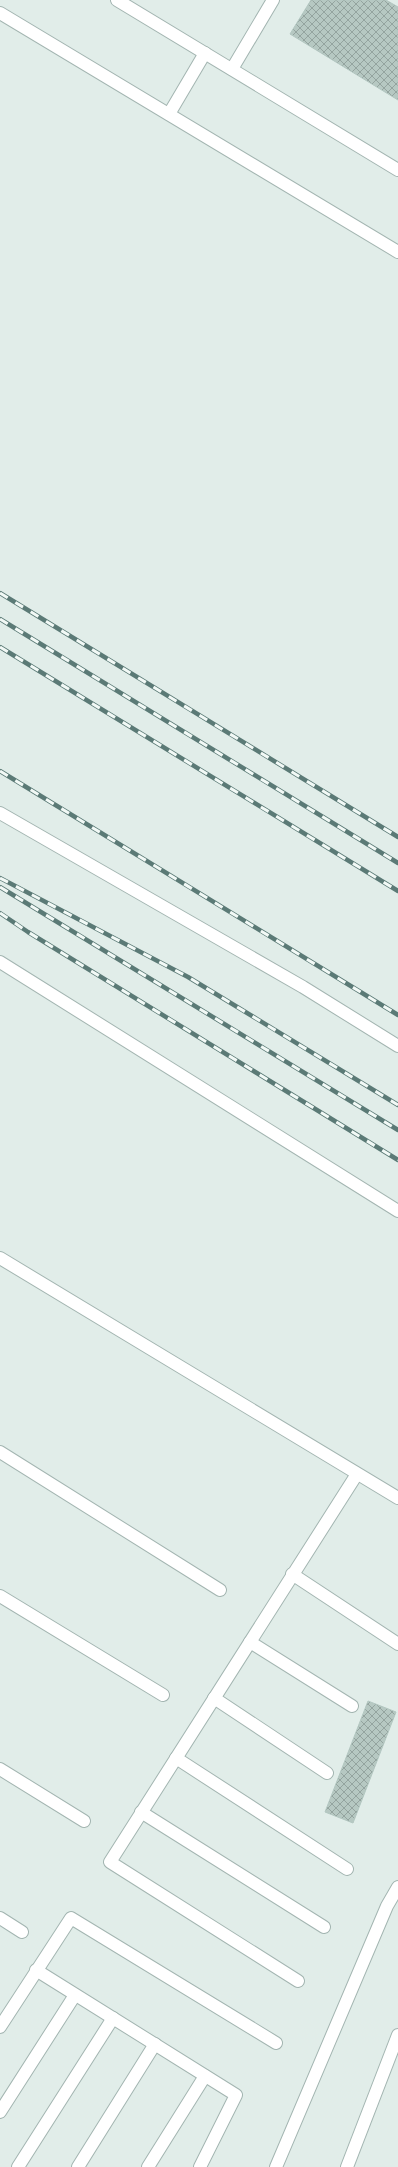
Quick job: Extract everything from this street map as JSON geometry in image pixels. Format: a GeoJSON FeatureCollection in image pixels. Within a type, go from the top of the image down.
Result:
{"type":"FeatureCollection","features":[{"type":"Feature","properties":{"kind":"street"},"geometry":{"type":"LineString","coordinates":[[117,0],[398,170]]}},
{"type":"Feature","properties":{"kind":"street"},"geometry":{"type":"LineString","coordinates":[[232,69],[274,0]]}},
{"type":"Feature","properties":{"kind":"street"},"geometry":{"type":"LineString","coordinates":[[0,13],[398,252]]}},
{"type":"Feature","properties":{"kind":"street"},"geometry":{"type":"LineString","coordinates":[[168,114],[205,53]]}},
{"type":"Feature","properties":{"kind":"street"},"geometry":{"type":"LineString","coordinates":[[0,814],[303,987],[398,1046]]}},
{"type":"Feature","properties":{"kind":"street"},"geometry":{"type":"LineString","coordinates":[[0,962],[398,1211]]}},
{"type":"Feature","properties":{"kind":"street"},"geometry":{"type":"LineString","coordinates":[[0,1258],[398,1498]]}},
{"type":"Feature","properties":{"kind":"street"},"geometry":{"type":"LineString","coordinates":[[0,1452],[220,1590]]}},
{"type":"Feature","properties":{"kind":"street"},"geometry":{"type":"LineString","coordinates":[[298,1981],[110,1862],[357,1474]]}},
{"type":"Feature","properties":{"kind":"street"},"geometry":{"type":"LineString","coordinates":[[292,1574],[398,1644]]}},
{"type":"Feature","properties":{"kind":"street"},"geometry":{"type":"LineString","coordinates":[[0,1596],[163,1695]]}},
{"type":"Feature","properties":{"kind":"street"},"geometry":{"type":"LineString","coordinates":[[250,1642],[352,1706]]}},
{"type":"Feature","properties":{"kind":"street"},"geometry":{"type":"LineString","coordinates":[[214,1698],[327,1773]]}},
{"type":"Feature","properties":{"kind":"street"},"geometry":{"type":"LineString","coordinates":[[176,1758],[347,1869]]}},
{"type":"Feature","properties":{"kind":"street"},"geometry":{"type":"LineString","coordinates":[[0,1769],[84,1821]]}},
{"type":"Feature","properties":{"kind":"street"},"geometry":{"type":"LineString","coordinates":[[141,1812],[324,1927]]}},
{"type":"Feature","properties":{"kind":"street"},"geometry":{"type":"LineString","coordinates":[[276,2167],[387,1906],[398,1887]]}},
{"type":"Feature","properties":{"kind":"street"},"geometry":{"type":"LineString","coordinates":[[0,1918],[22,1932]]}},
{"type":"Feature","properties":{"kind":"street"},"geometry":{"type":"LineString","coordinates":[[0,2027],[71,1918],[276,2043]]}},
{"type":"Feature","properties":{"kind":"street"},"geometry":{"type":"LineString","coordinates":[[36,1970],[236,2095],[200,2167]]}},
{"type":"Feature","properties":{"kind":"street"},"geometry":{"type":"LineString","coordinates":[[0,2112],[76,1995]]}},
{"type":"Feature","properties":{"kind":"street"},"geometry":{"type":"LineString","coordinates":[[18,2167],[112,2018]]}},
{"type":"Feature","properties":{"kind":"street"},"geometry":{"type":"LineString","coordinates":[[347,2167],[398,2034]]}},
{"type":"Feature","properties":{"kind":"street"},"geometry":{"type":"LineString","coordinates":[[78,2167],[155,2044]]}},
{"type":"Feature","properties":{"kind":"street"},"geometry":{"type":"LineString","coordinates":[[148,2167],[205,2076]]}},
{"type":"Feature","properties":{"kind":"building"},"geometry":{"type":"Polygon","coordinates":[[[311,0],[386,0],[398,7],[398,100],[290,34],[311,0]]]}},
{"type":"Feature","properties":{"kind":"building"},"geometry":{"type":"Polygon","coordinates":[[[368,1701],[396,1712],[353,1823],[325,1812],[368,1701]]]}},
{"type":"Feature","properties":{"kind":"railway"},"geometry":{"type":"LineString","coordinates":[[0,593],[398,837]]}},
{"type":"Feature","properties":{"kind":"railway"},"geometry":{"type":"LineString","coordinates":[[0,619],[398,863]]}},
{"type":"Feature","properties":{"kind":"railway"},"geometry":{"type":"LineString","coordinates":[[0,647],[398,891]]}},
{"type":"Feature","properties":{"kind":"railway"},"geometry":{"type":"LineString","coordinates":[[0,771],[398,1015]]}},
{"type":"Feature","properties":{"kind":"railway"},"geometry":{"type":"LineString","coordinates":[[0,878],[188,977],[398,1105]]}},
{"type":"Feature","properties":{"kind":"railway"},"geometry":{"type":"LineString","coordinates":[[0,887],[398,1130]]}},
{"type":"Feature","properties":{"kind":"railway"},"geometry":{"type":"LineString","coordinates":[[0,913],[28,932],[398,1160]]}}]}
